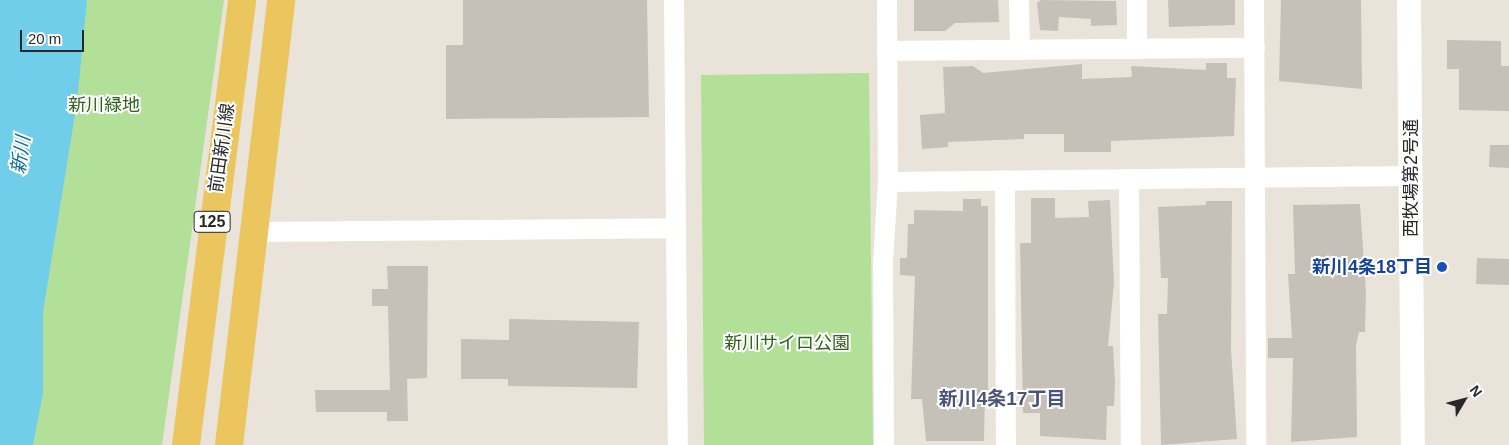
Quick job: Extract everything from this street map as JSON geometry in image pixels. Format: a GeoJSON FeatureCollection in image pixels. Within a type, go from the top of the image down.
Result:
{"type":"FeatureCollection","features":[{"type":"Feature","properties":{"kind":"main road","name":"前田新川線"},"geometry":{"type":"LineString","coordinates":[[186,445],[242,0]]}},
{"type":"Feature","properties":{"kind":"main road","name":"125"},"geometry":{"type":"LineString","coordinates":[[229,445],[252,232],[281,0]]}},
{"type":"Feature","properties":{"kind":"street"},"geometry":{"type":"LineString","coordinates":[[674,0],[678,445]]}},
{"type":"Feature","properties":{"kind":"street"},"geometry":{"type":"LineString","coordinates":[[884,445],[883,263],[888,182],[887,0]]}},
{"type":"Feature","properties":{"kind":"street"},"geometry":{"type":"LineString","coordinates":[[1019,0],[1020,50]]}},
{"type":"Feature","properties":{"kind":"street"},"geometry":{"type":"LineString","coordinates":[[1137,0],[1138,49]]}},
{"type":"Feature","properties":{"kind":"street"},"geometry":{"type":"LineString","coordinates":[[1254,0],[1255,48],[1252,178],[1256,445]]}},
{"type":"Feature","properties":{"kind":"street","name":"西牧場第2号通"},"geometry":{"type":"LineString","coordinates":[[1409,0],[1413,445]]}},
{"type":"Feature","properties":{"kind":"street"},"geometry":{"type":"LineString","coordinates":[[887,51],[1255,48]]}},
{"type":"Feature","properties":{"kind":"street"},"geometry":{"type":"LineString","coordinates":[[888,182],[1411,176]]}},
{"type":"Feature","properties":{"kind":"street"},"geometry":{"type":"LineString","coordinates":[[1129,179],[1131,445]]}},
{"type":"Feature","properties":{"kind":"street"},"geometry":{"type":"LineString","coordinates":[[1005,180],[1006,445]]}},
{"type":"Feature","properties":{"kind":"street"},"geometry":{"type":"LineString","coordinates":[[252,232],[676,228]]}},
{"type":"Feature","properties":{"kind":"green space","name":"新川緑地"},"geometry":{"type":"Polygon","coordinates":[[[0,0],[224,0],[162,445],[0,445],[0,0]]]}},
{"type":"Feature","properties":{"kind":"green space","name":"新川サイロ公園"},"geometry":{"type":"Polygon","coordinates":[[[869,73],[873,445],[704,445],[701,75],[869,73]]]}},
{"type":"Feature","properties":{"kind":"water","name":"新川"},"geometry":{"type":"Polygon","coordinates":[[[0,0],[87,0],[77,102],[43,312],[43,393],[33,445],[0,445],[0,0]]]}},
{"type":"Feature","properties":{"kind":"building"},"geometry":{"type":"Polygon","coordinates":[[[463,0],[647,0],[649,117],[446,119],[446,45],[463,45],[463,0]]]}},
{"type":"Feature","properties":{"kind":"building"},"geometry":{"type":"Polygon","coordinates":[[[914,0],[998,0],[999,22],[955,23],[945,31],[914,31],[914,0]]]}},
{"type":"Feature","properties":{"kind":"building"},"geometry":{"type":"Polygon","coordinates":[[[1041,0],[1116,1],[1117,25],[1091,26],[1091,19],[1059,17],[1058,31],[1040,30],[1037,3],[1041,0]]]}},
{"type":"Feature","properties":{"kind":"building"},"geometry":{"type":"Polygon","coordinates":[[[1168,0],[1235,0],[1235,25],[1169,27],[1168,0]]]}},
{"type":"Feature","properties":{"kind":"building"},"geometry":{"type":"Polygon","coordinates":[[[1281,0],[1361,0],[1362,89],[1279,81],[1281,0]]]}},
{"type":"Feature","properties":{"kind":"building"},"geometry":{"type":"Polygon","coordinates":[[[1447,40],[1501,41],[1501,66],[1509,66],[1509,111],[1459,110],[1459,69],[1447,69],[1447,40]]]}},
{"type":"Feature","properties":{"kind":"building"},"geometry":{"type":"Polygon","coordinates":[[[1206,63],[1227,63],[1227,78],[1236,78],[1234,136],[1111,141],[1111,152],[1064,152],[1064,134],[1024,134],[1024,139],[948,142],[948,147],[922,149],[920,115],[945,113],[943,67],[973,66],[983,73],[1082,64],[1082,79],[1132,77],[1131,66],[1206,70],[1206,63]]]}},
{"type":"Feature","properties":{"kind":"building"},"geometry":{"type":"Polygon","coordinates":[[[1490,145],[1509,145],[1509,168],[1489,167],[1490,145]]]}},
{"type":"Feature","properties":{"kind":"building"},"geometry":{"type":"Polygon","coordinates":[[[1031,198],[1055,198],[1055,218],[1089,217],[1088,201],[1110,200],[1114,283],[1108,346],[1113,346],[1115,381],[1114,406],[1107,406],[1106,440],[1040,436],[1040,413],[1023,413],[1020,243],[1031,243],[1031,198]]]}},
{"type":"Feature","properties":{"kind":"building"},"geometry":{"type":"Polygon","coordinates":[[[963,199],[981,199],[981,206],[988,206],[988,391],[985,391],[984,441],[926,441],[922,399],[911,399],[915,276],[900,275],[900,258],[907,258],[908,224],[914,224],[914,210],[963,211],[963,199]]]}},
{"type":"Feature","properties":{"kind":"building"},"geometry":{"type":"Polygon","coordinates":[[[1206,201],[1232,201],[1231,350],[1237,439],[1161,445],[1158,314],[1167,314],[1168,278],[1161,278],[1158,207],[1206,205],[1206,201]]]}},
{"type":"Feature","properties":{"kind":"building"},"geometry":{"type":"Polygon","coordinates":[[[1360,204],[1366,292],[1365,332],[1359,332],[1356,345],[1357,437],[1291,442],[1293,358],[1268,358],[1268,338],[1292,338],[1288,274],[1295,274],[1293,205],[1360,204]]]}},
{"type":"Feature","properties":{"kind":"building"},"geometry":{"type":"Polygon","coordinates":[[[1477,258],[1509,259],[1509,285],[1476,284],[1477,258]]]}},
{"type":"Feature","properties":{"kind":"building"},"geometry":{"type":"Polygon","coordinates":[[[387,266],[428,266],[427,378],[407,379],[408,421],[387,421],[387,412],[316,412],[315,390],[390,390],[388,306],[372,306],[372,289],[388,289],[387,266]]]}},
{"type":"Feature","properties":{"kind":"building"},"geometry":{"type":"Polygon","coordinates":[[[509,319],[639,322],[637,388],[508,386],[508,379],[461,379],[461,339],[509,340],[509,319]]]}},
{"type":"Feature","properties":{"kind":"place","name":"新川4条18丁目"},"geometry":{"type":"Point","coordinates":[1442,267]}},
{"type":"Feature","properties":{"kind":"district","name":"新川4条17丁目"},"geometry":{"type":"Point","coordinates":[1002,399]}}]}
